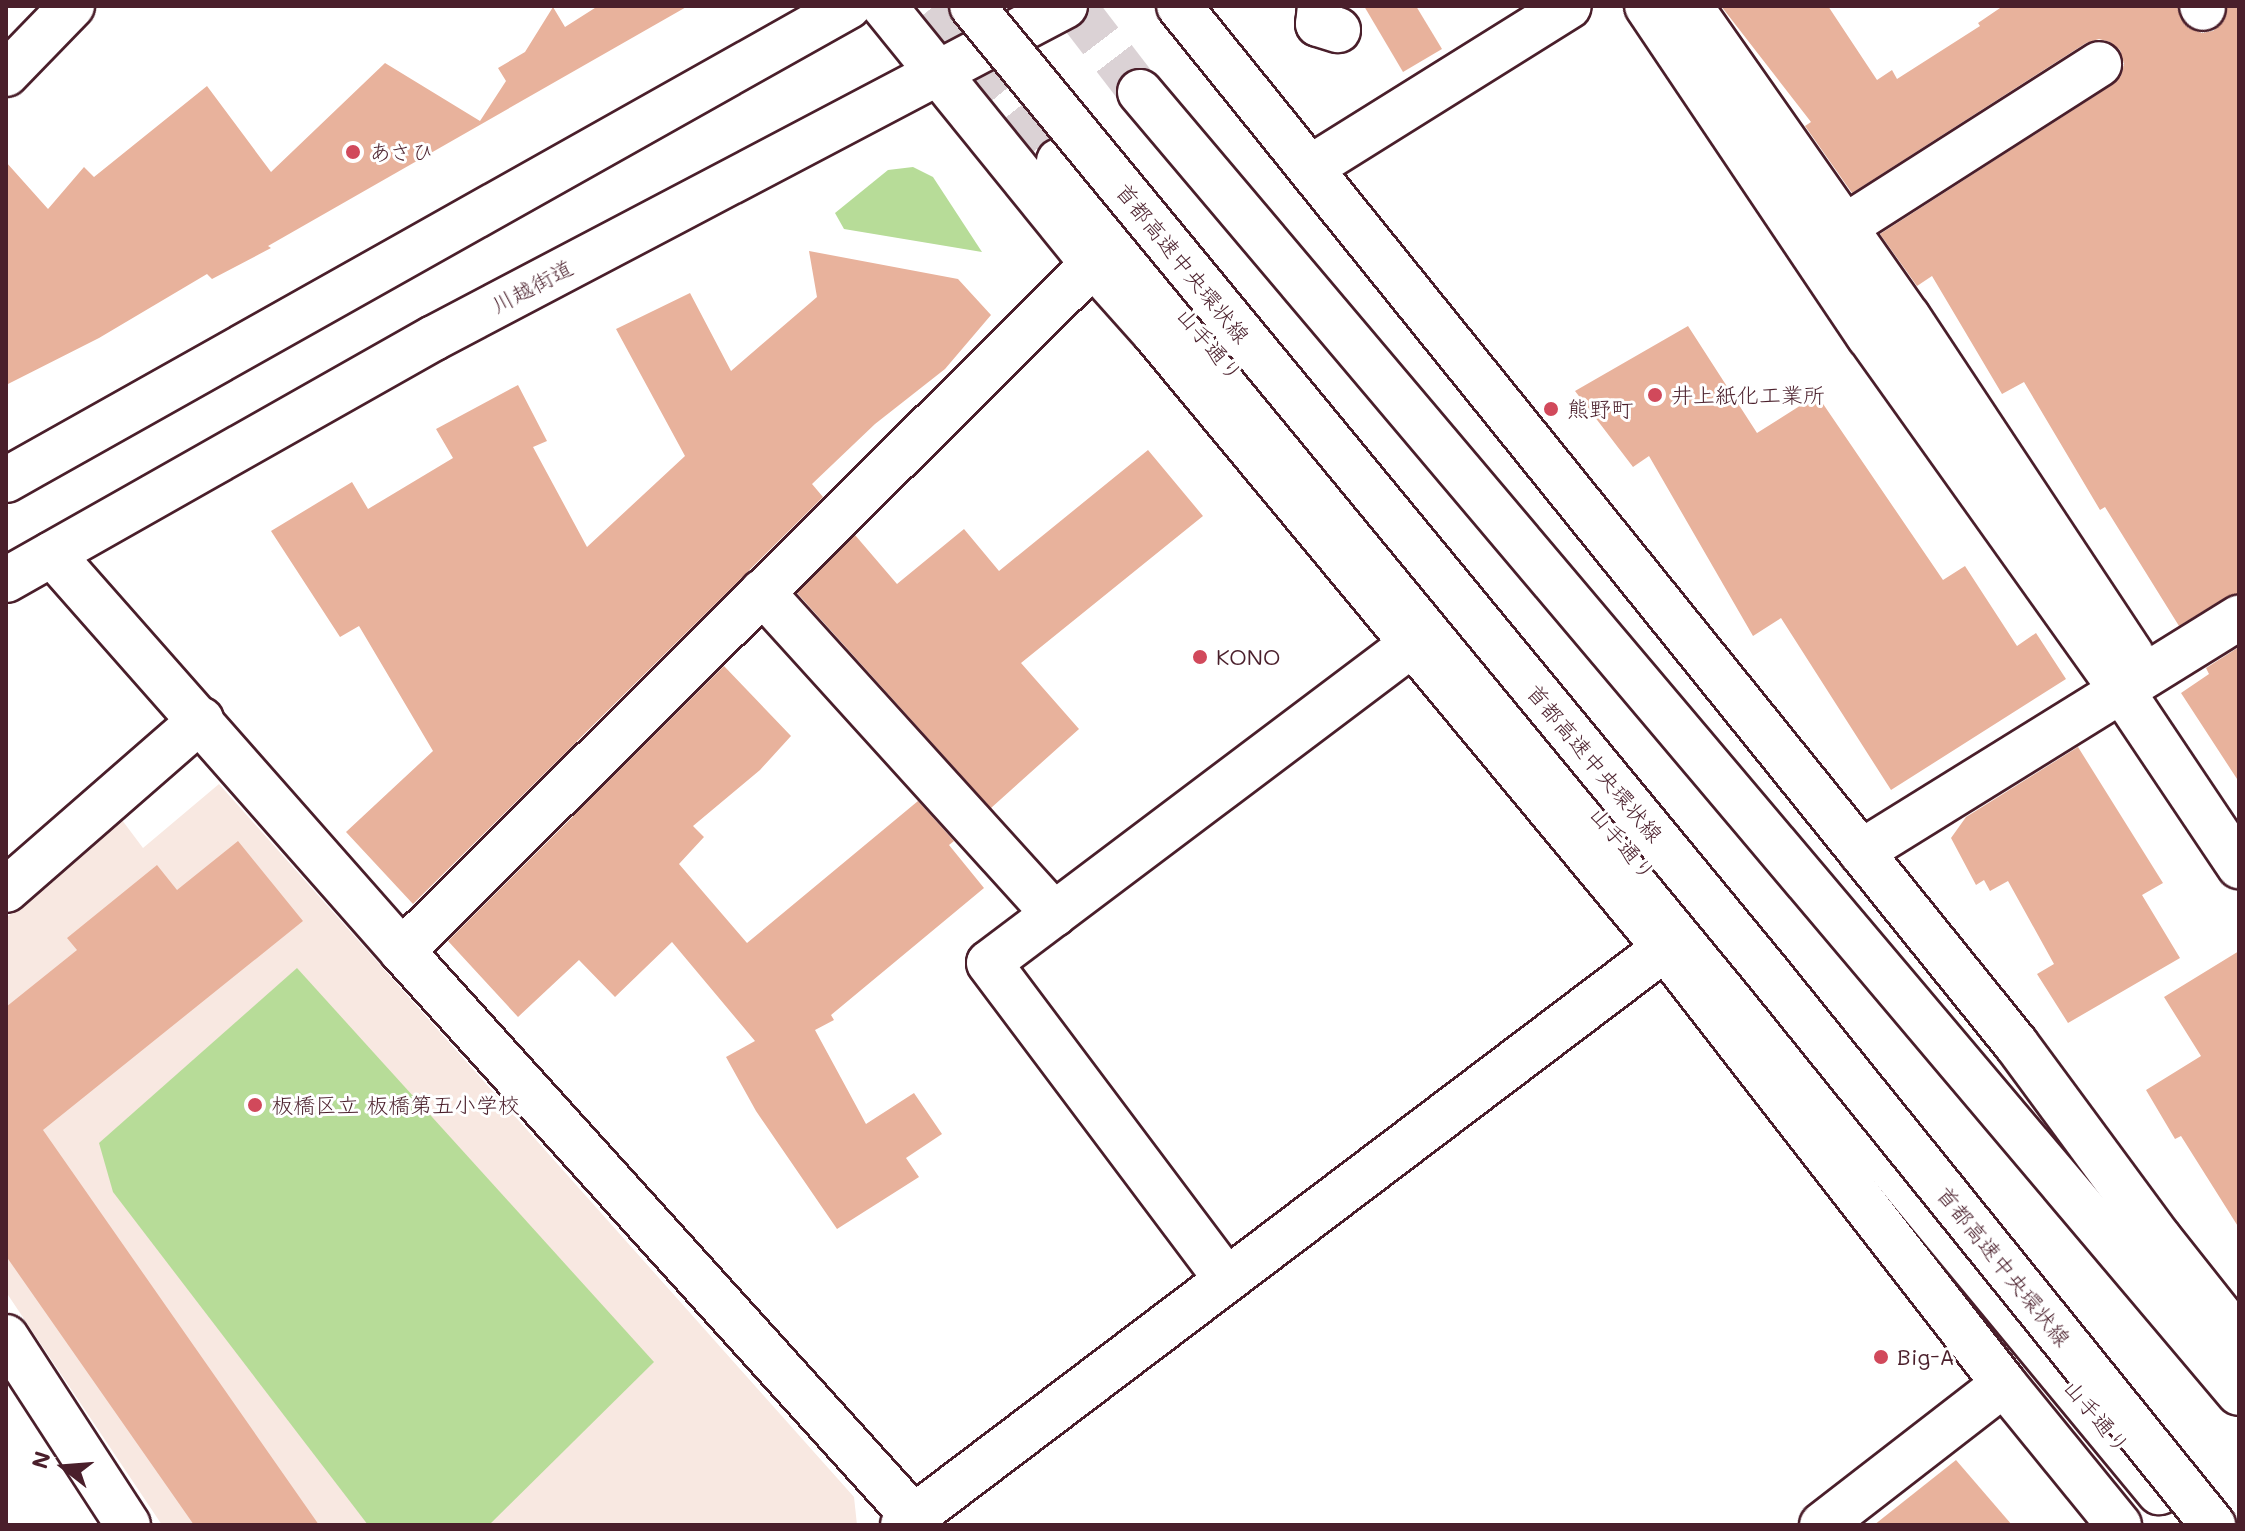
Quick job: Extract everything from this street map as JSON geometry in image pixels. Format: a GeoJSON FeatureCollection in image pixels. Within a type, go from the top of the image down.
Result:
{"type":"FeatureCollection","features":[{"type":"Feature","properties":{"kind":"main road"},"geometry":{"type":"LineString","coordinates":[[6,480],[849,6]]}},
{"type":"Feature","properties":{"kind":"main road"},"geometry":{"type":"LineString","coordinates":[[884,6],[1093,264],[1414,643],[1665,948],[2004,1384],[2119,1525]]}},
{"type":"Feature","properties":{"kind":"main road","name":"首都高速中央環状線"},"geometry":{"type":"LineString","coordinates":[[972,6],[1772,978],[2213,1525]]}},
{"type":"Feature","properties":{"kind":"main road","name":"首都高速中央環状線"},"geometry":{"type":"LineString","coordinates":[[999,6],[1787,966],[2229,1525]]}},
{"type":"Feature","properties":{"kind":"main road","name":"川越街道"},"geometry":{"type":"LineString","coordinates":[[6,580],[434,338],[1065,6]]}},
{"type":"Feature","properties":{"kind":"main road"},"geometry":{"type":"LineString","coordinates":[[1179,6],[2016,1044],[2159,1238],[2239,1339]]}},
{"type":"Feature","properties":{"kind":"main road"},"geometry":{"type":"LineString","coordinates":[[1310,168],[1351,139],[1569,6]]}},
{"type":"Feature","properties":{"kind":"main road"},"geometry":{"type":"LineString","coordinates":[[1647,6],[1869,336],[2134,684]]}},
{"type":"Feature","properties":{"kind":"main road"},"geometry":{"type":"LineString","coordinates":[[1690,6],[1950,380],[2134,684],[2239,866]]}},
{"type":"Feature","properties":{"kind":"main road"},"geometry":{"type":"LineString","coordinates":[[6,74],[64,9]]}},
{"type":"Feature","properties":{"kind":"main road"},"geometry":{"type":"LineString","coordinates":[[1843,228],[2099,64]]}},
{"type":"Feature","properties":{"kind":"main road"},"geometry":{"type":"LineString","coordinates":[[1140,92],[2239,1393]]}},
{"type":"Feature","properties":{"kind":"main road","name":"山手通り"},"geometry":{"type":"LineString","coordinates":[[1059,161],[2186,1525]]}},
{"type":"Feature","properties":{"kind":"main road"},"geometry":{"type":"LineString","coordinates":[[402,951],[1093,264]]}},
{"type":"Feature","properties":{"kind":"main road"},"geometry":{"type":"LineString","coordinates":[[52,554],[912,1522],[1226,1279],[1665,948]]}},
{"type":"Feature","properties":{"kind":"main road"},"geometry":{"type":"LineString","coordinates":[[762,592],[1054,914]]}},
{"type":"Feature","properties":{"kind":"main road"},"geometry":{"type":"LineString","coordinates":[[1861,852],[2239,618]]}},
{"type":"Feature","properties":{"kind":"main road"},"geometry":{"type":"LineString","coordinates":[[1226,1279],[989,963],[1414,643]]}},
{"type":"Feature","properties":{"kind":"main road"},"geometry":{"type":"LineString","coordinates":[[6,890],[201,720]]}},
{"type":"Feature","properties":{"kind":"main road"},"geometry":{"type":"LineString","coordinates":[[8,1346],[128,1525]]}},
{"type":"Feature","properties":{"kind":"main road"},"geometry":{"type":"LineString","coordinates":[[1822,1525],[2004,1384]]}},
{"type":"Feature","properties":{"kind":"shaded area","name":"板橋区立 板橋第五小学校"},"geometry":{"type":"Polygon","coordinates":[[[219,784],[854,1497],[857,1525],[162,1525],[6,1292],[6,918],[122,820],[143,848],[219,784]]]}},
{"type":"Feature","properties":{"kind":"green space"},"geometry":{"type":"Polygon","coordinates":[[[913,167],[933,177],[982,252],[844,229],[835,213],[888,170],[913,167]]]}},
{"type":"Feature","properties":{"kind":"green space"},"geometry":{"type":"Polygon","coordinates":[[[297,968],[654,1362],[489,1525],[368,1525],[113,1192],[99,1143],[297,968]]]}},
{"type":"Feature","properties":{"kind":"building"},"geometry":{"type":"Polygon","coordinates":[[[598,6],[688,6],[268,246],[271,248],[212,279],[207,274],[99,338],[6,385],[6,162],[48,209],[84,167],[94,177],[207,86],[271,172],[385,63],[480,121],[506,81],[498,68],[525,52],[553,7],[565,27],[598,6]]]}},
{"type":"Feature","properties":{"kind":"building"},"geometry":{"type":"Polygon","coordinates":[[[1364,6],[1416,6],[1442,49],[1403,72],[1364,6]]]}},
{"type":"Feature","properties":{"kind":"building"},"geometry":{"type":"Polygon","coordinates":[[[1721,6],[1828,6],[1877,80],[1892,70],[1897,79],[1980,26],[1978,23],[2003,6],[2177,6],[2181,19],[2189,28],[2202,33],[2213,31],[2223,22],[2227,6],[2239,6],[2239,593],[2226,597],[2179,626],[2105,507],[2100,510],[2024,382],[2002,394],[1932,276],[1917,286],[1880,234],[2112,85],[2121,76],[2124,64],[2120,50],[2110,42],[2099,39],[2086,43],[1852,193],[1805,126],[1811,122],[1721,6]]]}},
{"type":"Feature","properties":{"kind":"building"},"geometry":{"type":"Polygon","coordinates":[[[809,251],[958,279],[991,315],[945,369],[875,424],[812,484],[823,497],[413,904],[346,832],[433,751],[359,626],[340,637],[271,531],[352,482],[368,509],[453,458],[436,429],[518,385],[547,441],[533,447],[587,547],[685,456],[616,329],[690,293],[731,371],[817,297],[809,251]]]}},
{"type":"Feature","properties":{"kind":"building"},"geometry":{"type":"Polygon","coordinates":[[[1688,326],[1757,433],[1817,395],[1943,580],[1965,566],[2017,646],[2036,633],[2066,679],[1891,790],[1781,618],[1753,636],[1649,456],[1633,467],[1575,391],[1688,326]]]}},
{"type":"Feature","properties":{"kind":"building"},"geometry":{"type":"Polygon","coordinates":[[[1148,450],[1203,516],[1021,663],[1079,729],[991,808],[797,593],[855,535],[897,584],[964,529],[999,571],[1148,450]]]}},
{"type":"Feature","properties":{"kind":"building"},"geometry":{"type":"Polygon","coordinates":[[[2239,647],[2239,782],[2181,693],[2209,674],[2206,668],[2239,647]]]}},
{"type":"Feature","properties":{"kind":"building"},"geometry":{"type":"Polygon","coordinates":[[[724,666],[791,736],[760,770],[693,826],[704,837],[679,864],[747,943],[918,801],[954,841],[949,845],[984,888],[831,1015],[834,1020],[815,1030],[866,1124],[914,1093],[942,1134],[906,1158],[919,1177],[837,1229],[756,1111],[726,1057],[755,1041],[672,942],[615,997],[579,960],[518,1017],[448,941],[724,666]]]}},
{"type":"Feature","properties":{"kind":"building"},"geometry":{"type":"Polygon","coordinates":[[[2078,747],[2163,883],[2142,895],[2180,958],[2068,1023],[2037,974],[2054,964],[2008,881],[1990,891],[1984,880],[1976,885],[1951,838],[1966,817],[2078,747]]]}},
{"type":"Feature","properties":{"kind":"building"},"geometry":{"type":"Polygon","coordinates":[[[238,841],[303,921],[43,1130],[319,1525],[194,1525],[6,1256],[6,1007],[77,950],[67,938],[157,865],[177,890],[238,841]]]}},
{"type":"Feature","properties":{"kind":"building"},"geometry":{"type":"Polygon","coordinates":[[[2239,951],[2239,1228],[2181,1136],[2175,1139],[2146,1090],[2201,1056],[2164,997],[2239,951]]]}},
{"type":"Feature","properties":{"kind":"building"},"geometry":{"type":"Polygon","coordinates":[[[1956,1460],[2012,1525],[1874,1525],[1956,1460]]]}},
{"type":"Feature","properties":{"kind":"tunnel"},"geometry":{"type":"LineString","coordinates":[[934,6],[1059,161]]}},
{"type":"Feature","properties":{"kind":"tunnel"},"geometry":{"type":"LineString","coordinates":[[1074,6],[1140,92]]}},
{"type":"Feature","properties":{"kind":"place","name":"あさひ"},"geometry":{"type":"Point","coordinates":[353,152]}},
{"type":"Feature","properties":{"kind":"place","name":"井上紙化工業所"},"geometry":{"type":"Point","coordinates":[1655,395]}},
{"type":"Feature","properties":{"kind":"place","name":"熊野町"},"geometry":{"type":"Point","coordinates":[1551,409]}},
{"type":"Feature","properties":{"kind":"place","name":"KONO"},"geometry":{"type":"Point","coordinates":[1200,657]}},
{"type":"Feature","properties":{"kind":"place","name":"板橋区立 板橋第五小学校"},"geometry":{"type":"Point","coordinates":[255,1105]}},
{"type":"Feature","properties":{"kind":"place","name":"Big-A"},"geometry":{"type":"Point","coordinates":[1881,1357]}}]}
